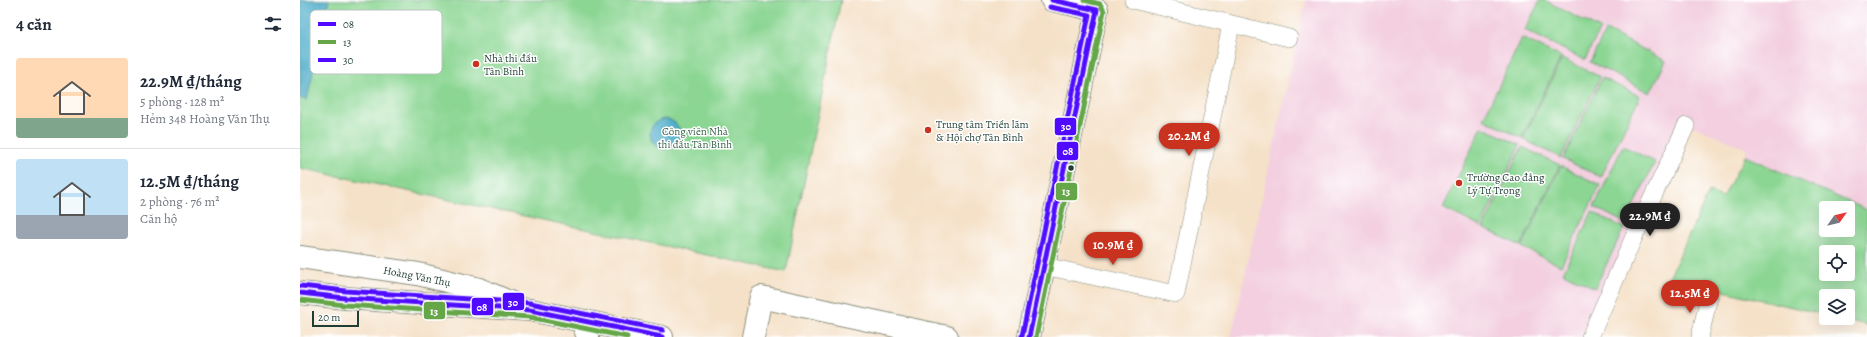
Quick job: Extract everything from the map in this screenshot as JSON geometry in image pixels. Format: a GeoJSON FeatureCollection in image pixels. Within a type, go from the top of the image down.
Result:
{"type":"FeatureCollection","features":[{"type":"Feature","properties":{"kind":"main road"},"geometry":{"type":"LineString","coordinates":[[1029,337],[1099,3],[1052,0]]}},
{"type":"Feature","properties":{"kind":"main road","name":"Hoàng Văn Thụ"},"geometry":{"type":"LineString","coordinates":[[300,257],[418,274],[479,289],[530,310],[585,329],[662,337]]}},
{"type":"Feature","properties":{"kind":"main road","name":"Hoàng Văn Thụ"},"geometry":{"type":"LineString","coordinates":[[300,293],[361,300],[530,310]]}},
{"type":"Feature","properties":{"kind":"main road"},"geometry":{"type":"LineString","coordinates":[[753,337],[761,297],[887,331],[946,337]]}},
{"type":"Feature","properties":{"kind":"street"},"geometry":{"type":"LineString","coordinates":[[1133,0],[1289,38]]}},
{"type":"Feature","properties":{"kind":"street"},"geometry":{"type":"LineString","coordinates":[[1044,266],[1176,294],[1231,25]]}},
{"type":"Feature","properties":{"kind":"street"},"geometry":{"type":"LineString","coordinates":[[1590,337],[1634,237],[1686,126]]}},
{"type":"Feature","properties":{"kind":"street"},"geometry":{"type":"LineString","coordinates":[[1700,337],[1709,296]]}},
{"type":"Feature","properties":{"kind":"shaded area","name":"Trường Cao đẳng Lý Tự Trọng"},"geometry":{"type":"Polygon","coordinates":[[[1306,0],[1867,0],[1867,210],[1855,205],[1855,201],[1847,201],[1745,156],[1747,149],[1681,121],[1581,337],[1231,337],[1306,0]]]}},
{"type":"Feature","properties":{"kind":"green space","name":"Công viên Nhà thi đấu Tân Bình"},"geometry":{"type":"Polygon","coordinates":[[[300,0],[841,0],[786,272],[300,168],[300,0]]]}},
{"type":"Feature","properties":{"kind":"green space"},"geometry":{"type":"Polygon","coordinates":[[[1540,0],[1544,0],[1600,29],[1585,60],[1525,30],[1540,0]]]}},
{"type":"Feature","properties":{"kind":"green space"},"geometry":{"type":"Polygon","coordinates":[[[1606,30],[1666,61],[1650,93],[1590,62],[1606,30]]]}},
{"type":"Feature","properties":{"kind":"green space"},"geometry":{"type":"Polygon","coordinates":[[[1522,38],[1561,57],[1522,138],[1483,119],[1522,38]]]}},
{"type":"Feature","properties":{"kind":"green space"},"geometry":{"type":"Polygon","coordinates":[[[1562,58],[1600,77],[1561,158],[1523,139],[1562,58]]]}},
{"type":"Feature","properties":{"kind":"green space"},"geometry":{"type":"Polygon","coordinates":[[[1602,78],[1640,96],[1601,177],[1563,159],[1602,78]]]}},
{"type":"Feature","properties":{"kind":"green space"},"geometry":{"type":"Polygon","coordinates":[[[1482,127],[1520,145],[1481,227],[1443,208],[1482,127]]]}},
{"type":"Feature","properties":{"kind":"green space"},"geometry":{"type":"Polygon","coordinates":[[[1623,146],[1655,162],[1625,223],[1594,207],[1623,146]]]}},
{"type":"Feature","properties":{"kind":"green space"},"geometry":{"type":"Polygon","coordinates":[[[1522,147],[1560,165],[1521,246],[1483,228],[1522,147]]]}},
{"type":"Feature","properties":{"kind":"green space"},"geometry":{"type":"Polygon","coordinates":[[[1745,156],[1847,201],[1819,201],[1819,237],[1855,237],[1855,205],[1867,210],[1867,325],[1855,322],[1855,289],[1819,289],[1819,313],[1669,278],[1709,192],[1723,197],[1745,156]]]}},
{"type":"Feature","properties":{"kind":"green space"},"geometry":{"type":"Polygon","coordinates":[[[1561,166],[1600,185],[1561,266],[1522,247],[1561,166]]]}},
{"type":"Feature","properties":{"kind":"green space"},"geometry":{"type":"Polygon","coordinates":[[[1592,212],[1624,228],[1595,288],[1563,273],[1592,212]]]}},
{"type":"Feature","properties":{"kind":"water"},"geometry":{"type":"Polygon","coordinates":[[[300,0],[329,0],[327,10],[310,10],[310,74],[313,74],[307,100],[300,98],[300,0]]]}},
{"type":"Feature","properties":{"kind":"water"},"geometry":{"type":"Polygon","coordinates":[[[665,119],[676,123],[680,134],[676,145],[665,149],[654,145],[650,134],[654,123],[665,119]]]}},
{"type":"Feature","properties":{"kind":"transit line","name":"08"},"geometry":{"type":"LineString","coordinates":[[1029,337],[1097,10],[1052,0]]}},
{"type":"Feature","properties":{"kind":"transit line","name":"13"},"geometry":{"type":"LineString","coordinates":[[1036,337],[1104,11],[1100,4],[1084,0]]}},
{"type":"Feature","properties":{"kind":"transit line","name":"30"},"geometry":{"type":"LineString","coordinates":[[1022,336],[1089,15],[1050,7]]}},
{"type":"Feature","properties":{"kind":"transit line","name":"30"},"geometry":{"type":"LineString","coordinates":[[301,286],[346,291],[530,303],[663,330]]}},
{"type":"Feature","properties":{"kind":"transit line","name":"08"},"geometry":{"type":"LineString","coordinates":[[300,293],[345,298],[530,310],[662,337]]}},
{"type":"Feature","properties":{"kind":"transit line","name":"13"},"geometry":{"type":"LineString","coordinates":[[300,300],[345,305],[529,317],[627,337]]}},
{"type":"Feature","properties":{"kind":"place","name":"Nhà thi đấu Tân Bình"},"geometry":{"type":"Point","coordinates":[476,64]}},
{"type":"Feature","properties":{"kind":"place","name":"Trung tâm Triển lãm & Hội chợ Tân Bình"},"geometry":{"type":"Point","coordinates":[928,130]}},
{"type":"Feature","properties":{"kind":"place","name":"Trường Cao đẳng Lý Tự Trọng"},"geometry":{"type":"Point","coordinates":[1459,183]}}]}
